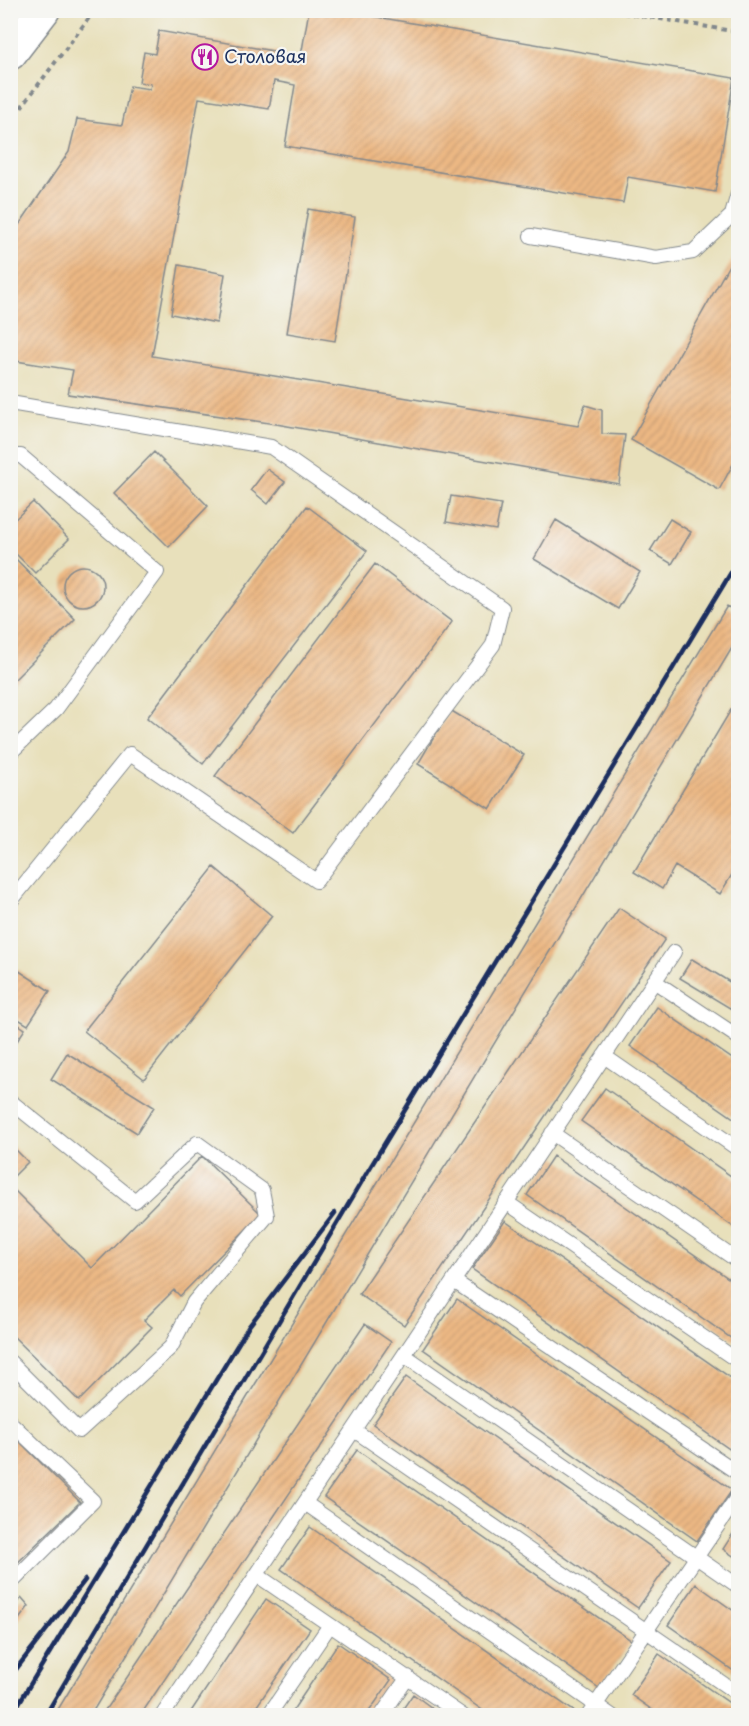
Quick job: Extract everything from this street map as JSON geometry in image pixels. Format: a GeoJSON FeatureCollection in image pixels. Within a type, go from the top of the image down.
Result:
{"type":"FeatureCollection","features":[{"type":"Feature","properties":{"kind":"main road"},"geometry":{"type":"LineString","coordinates":[[10,53],[43,10]]}},
{"type":"Feature","properties":{"kind":"lane"},"geometry":{"type":"LineString","coordinates":[[531,236],[656,258],[693,252],[732,215],[738,194]]}},
{"type":"Feature","properties":{"kind":"lane"},"geometry":{"type":"LineString","coordinates":[[10,403],[271,447],[502,608],[493,645],[316,881],[130,754],[10,902]]}},
{"type":"Feature","properties":{"kind":"lane"},"geometry":{"type":"LineString","coordinates":[[10,456],[21,456],[156,572],[56,709],[10,753]]}},
{"type":"Feature","properties":{"kind":"lane"},"geometry":{"type":"LineString","coordinates":[[162,1716],[674,952]]}},
{"type":"Feature","properties":{"kind":"lane"},"geometry":{"type":"LineString","coordinates":[[654,981],[738,1037]]}},
{"type":"Feature","properties":{"kind":"lane"},"geometry":{"type":"LineString","coordinates":[[604,1056],[738,1149]]}},
{"type":"Feature","properties":{"kind":"lane"},"geometry":{"type":"LineString","coordinates":[[10,1101],[135,1201],[197,1143],[262,1190],[267,1216],[194,1302],[171,1347],[79,1431],[10,1362]]}},
{"type":"Feature","properties":{"kind":"lane"},"geometry":{"type":"LineString","coordinates":[[552,1133],[738,1261]]}},
{"type":"Feature","properties":{"kind":"lane"},"geometry":{"type":"LineString","coordinates":[[507,1202],[738,1361]]}},
{"type":"Feature","properties":{"kind":"lane"},"geometry":{"type":"LineString","coordinates":[[454,1281],[738,1473]]}},
{"type":"Feature","properties":{"kind":"lane"},"geometry":{"type":"LineString","coordinates":[[404,1355],[738,1586]]}},
{"type":"Feature","properties":{"kind":"lane"},"geometry":{"type":"LineString","coordinates":[[10,1422],[93,1501],[10,1584]]}},
{"type":"Feature","properties":{"kind":"lane"},"geometry":{"type":"LineString","coordinates":[[354,1430],[738,1694]]}},
{"type":"Feature","properties":{"kind":"lane"},"geometry":{"type":"LineString","coordinates":[[592,1710],[738,1496]]}},
{"type":"Feature","properties":{"kind":"lane"},"geometry":{"type":"LineString","coordinates":[[305,1503],[592,1710],[612,1716]]}},
{"type":"Feature","properties":{"kind":"lane"},"geometry":{"type":"LineString","coordinates":[[257,1575],[464,1716]]}},
{"type":"Feature","properties":{"kind":"lane"},"geometry":{"type":"LineString","coordinates":[[268,1716],[330,1624]]}},
{"type":"Feature","properties":{"kind":"lane"},"geometry":{"type":"LineString","coordinates":[[381,1716],[408,1677]]}},
{"type":"Feature","properties":{"kind":"path"},"geometry":{"type":"LineString","coordinates":[[10,122],[95,10]]}},
{"type":"Feature","properties":{"kind":"path"},"geometry":{"type":"LineString","coordinates":[[606,10],[738,32]]}},
{"type":"Feature","properties":{"kind":"building"},"geometry":{"type":"Polygon","coordinates":[[[309,10],[336,10],[734,78],[715,192],[628,177],[623,203],[285,146],[295,85],[274,81],[269,109],[199,98],[152,356],[578,426],[585,405],[602,410],[602,434],[625,435],[619,484],[276,424],[68,394],[73,370],[10,360],[10,238],[69,152],[77,119],[122,125],[130,86],[150,89],[151,84],[139,82],[144,52],[155,54],[159,31],[279,52],[279,58],[300,62],[309,10]]]}},
{"type":"Feature","properties":{"kind":"building"},"geometry":{"type":"Polygon","coordinates":[[[308,209],[355,217],[335,341],[287,333],[308,209]]]}},
{"type":"Feature","properties":{"kind":"building"},"geometry":{"type":"Polygon","coordinates":[[[738,249],[738,455],[719,490],[631,440],[738,249]]]}},
{"type":"Feature","properties":{"kind":"building"},"geometry":{"type":"Polygon","coordinates":[[[179,265],[225,274],[217,323],[171,314],[179,265]]]}},
{"type":"Feature","properties":{"kind":"building"},"geometry":{"type":"Polygon","coordinates":[[[154,452],[208,506],[169,547],[114,493],[154,452]]]}},
{"type":"Feature","properties":{"kind":"building"},"geometry":{"type":"Polygon","coordinates":[[[267,469],[285,482],[268,504],[251,490],[267,469]]]}},
{"type":"Feature","properties":{"kind":"building"},"geometry":{"type":"Polygon","coordinates":[[[451,496],[501,504],[496,530],[446,522],[451,496]]]}},
{"type":"Feature","properties":{"kind":"building"},"geometry":{"type":"Polygon","coordinates":[[[33,502],[69,539],[35,573],[10,548],[10,524],[33,502]]]}},
{"type":"Feature","properties":{"kind":"building"},"geometry":{"type":"Polygon","coordinates":[[[307,506],[367,551],[203,764],[147,718],[307,506]]]}},
{"type":"Feature","properties":{"kind":"building"},"geometry":{"type":"Polygon","coordinates":[[[670,519],[691,532],[672,564],[650,551],[670,519]]]}},
{"type":"Feature","properties":{"kind":"building"},"geometry":{"type":"Polygon","coordinates":[[[556,520],[640,572],[618,609],[534,559],[556,520]]]}},
{"type":"Feature","properties":{"kind":"building"},"geometry":{"type":"Polygon","coordinates":[[[10,553],[75,619],[10,684],[10,553]]]}},
{"type":"Feature","properties":{"kind":"building"},"geometry":{"type":"Polygon","coordinates":[[[375,564],[452,622],[293,833],[215,776],[375,564]]]}},
{"type":"Feature","properties":{"kind":"building"},"geometry":{"type":"Polygon","coordinates":[[[83,566],[97,572],[103,586],[97,600],[83,606],[69,600],[63,586],[69,572],[83,566]]]}},
{"type":"Feature","properties":{"kind":"building"},"geometry":{"type":"Polygon","coordinates":[[[727,606],[738,614],[738,638],[90,1716],[54,1716],[727,606]]]}},
{"type":"Feature","properties":{"kind":"building"},"geometry":{"type":"Polygon","coordinates":[[[738,698],[738,865],[720,894],[675,866],[662,889],[634,872],[738,698]]]}},
{"type":"Feature","properties":{"kind":"building"},"geometry":{"type":"Polygon","coordinates":[[[450,710],[524,755],[490,809],[418,764],[450,710]]]}},
{"type":"Feature","properties":{"kind":"building"},"geometry":{"type":"Polygon","coordinates":[[[214,867],[272,916],[144,1079],[84,1031],[214,867]]]}},
{"type":"Feature","properties":{"kind":"building"},"geometry":{"type":"Polygon","coordinates":[[[619,908],[665,939],[404,1325],[359,1294],[619,908]]]}},
{"type":"Feature","properties":{"kind":"building"},"geometry":{"type":"Polygon","coordinates":[[[692,959],[738,987],[738,1013],[680,978],[692,959]]]}},
{"type":"Feature","properties":{"kind":"building"},"geometry":{"type":"Polygon","coordinates":[[[10,965],[50,991],[28,1025],[10,1014],[10,965]]]}},
{"type":"Feature","properties":{"kind":"building"},"geometry":{"type":"Polygon","coordinates":[[[657,1007],[738,1063],[738,1121],[630,1046],[657,1007]]]}},
{"type":"Feature","properties":{"kind":"building"},"geometry":{"type":"Polygon","coordinates":[[[10,1019],[25,1029],[10,1052],[10,1019]]]}},
{"type":"Feature","properties":{"kind":"building"},"geometry":{"type":"Polygon","coordinates":[[[67,1053],[154,1107],[137,1133],[51,1079],[67,1053]]]}},
{"type":"Feature","properties":{"kind":"building"},"geometry":{"type":"Polygon","coordinates":[[[605,1088],[738,1181],[738,1230],[581,1121],[605,1088]]]}},
{"type":"Feature","properties":{"kind":"building"},"geometry":{"type":"Polygon","coordinates":[[[10,1144],[28,1162],[10,1180],[10,1144]]]}},
{"type":"Feature","properties":{"kind":"building"},"geometry":{"type":"Polygon","coordinates":[[[202,1156],[261,1214],[180,1296],[174,1290],[144,1320],[152,1327],[79,1401],[10,1333],[10,1186],[92,1268],[202,1156]]]}},
{"type":"Feature","properties":{"kind":"building"},"geometry":{"type":"Polygon","coordinates":[[[553,1156],[738,1285],[738,1343],[527,1195],[553,1156]]]}},
{"type":"Feature","properties":{"kind":"building"},"geometry":{"type":"Polygon","coordinates":[[[505,1221],[738,1383],[738,1455],[472,1269],[505,1221]]]}},
{"type":"Feature","properties":{"kind":"building"},"geometry":{"type":"Polygon","coordinates":[[[457,1299],[732,1490],[697,1541],[423,1349],[457,1299]]]}},
{"type":"Feature","properties":{"kind":"building"},"geometry":{"type":"Polygon","coordinates":[[[365,1324],[391,1342],[140,1716],[101,1716],[365,1324]]]}},
{"type":"Feature","properties":{"kind":"building"},"geometry":{"type":"Polygon","coordinates":[[[406,1377],[671,1561],[638,1608],[373,1424],[406,1377]]]}},
{"type":"Feature","properties":{"kind":"building"},"geometry":{"type":"Polygon","coordinates":[[[10,1432],[80,1502],[10,1570],[10,1432]]]}},
{"type":"Feature","properties":{"kind":"building"},"geometry":{"type":"Polygon","coordinates":[[[357,1450],[632,1641],[599,1688],[324,1497],[357,1450]]]}},
{"type":"Feature","properties":{"kind":"building"},"geometry":{"type":"Polygon","coordinates":[[[738,1526],[738,1559],[723,1549],[738,1526]]]}},
{"type":"Feature","properties":{"kind":"building"},"geometry":{"type":"Polygon","coordinates":[[[310,1527],[575,1712],[572,1716],[491,1716],[281,1569],[310,1527]]]}},
{"type":"Feature","properties":{"kind":"building"},"geometry":{"type":"Polygon","coordinates":[[[696,1584],[738,1614],[738,1674],[668,1625],[696,1584]]]}},
{"type":"Feature","properties":{"kind":"building"},"geometry":{"type":"Polygon","coordinates":[[[22,1598],[29,1606],[10,1631],[10,1609],[22,1598]]]}},
{"type":"Feature","properties":{"kind":"building"},"geometry":{"type":"Polygon","coordinates":[[[266,1599],[310,1629],[250,1716],[188,1716],[266,1599]]]}},
{"type":"Feature","properties":{"kind":"building"},"geometry":{"type":"Polygon","coordinates":[[[338,1643],[391,1680],[366,1716],[289,1716],[338,1643]]]}},
{"type":"Feature","properties":{"kind":"building"},"geometry":{"type":"Polygon","coordinates":[[[659,1654],[738,1709],[738,1716],[661,1716],[631,1695],[659,1654]]]}},
{"type":"Feature","properties":{"kind":"building"},"geometry":{"type":"Polygon","coordinates":[[[413,1694],[443,1716],[398,1716],[413,1694]]]}},
{"type":"Feature","properties":{"kind":"railway"},"geometry":{"type":"LineString","coordinates":[[45,1716],[371,1166],[738,561]]}},
{"type":"Feature","properties":{"kind":"railway"},"geometry":{"type":"LineString","coordinates":[[11,1716],[249,1326],[335,1213]]}},
{"type":"Feature","properties":{"kind":"railway"},"geometry":{"type":"LineString","coordinates":[[10,1677],[85,1580]]}},
{"type":"Feature","properties":{"kind":"place","name":"Столовая"},"geometry":{"type":"Point","coordinates":[205,57]}}]}
